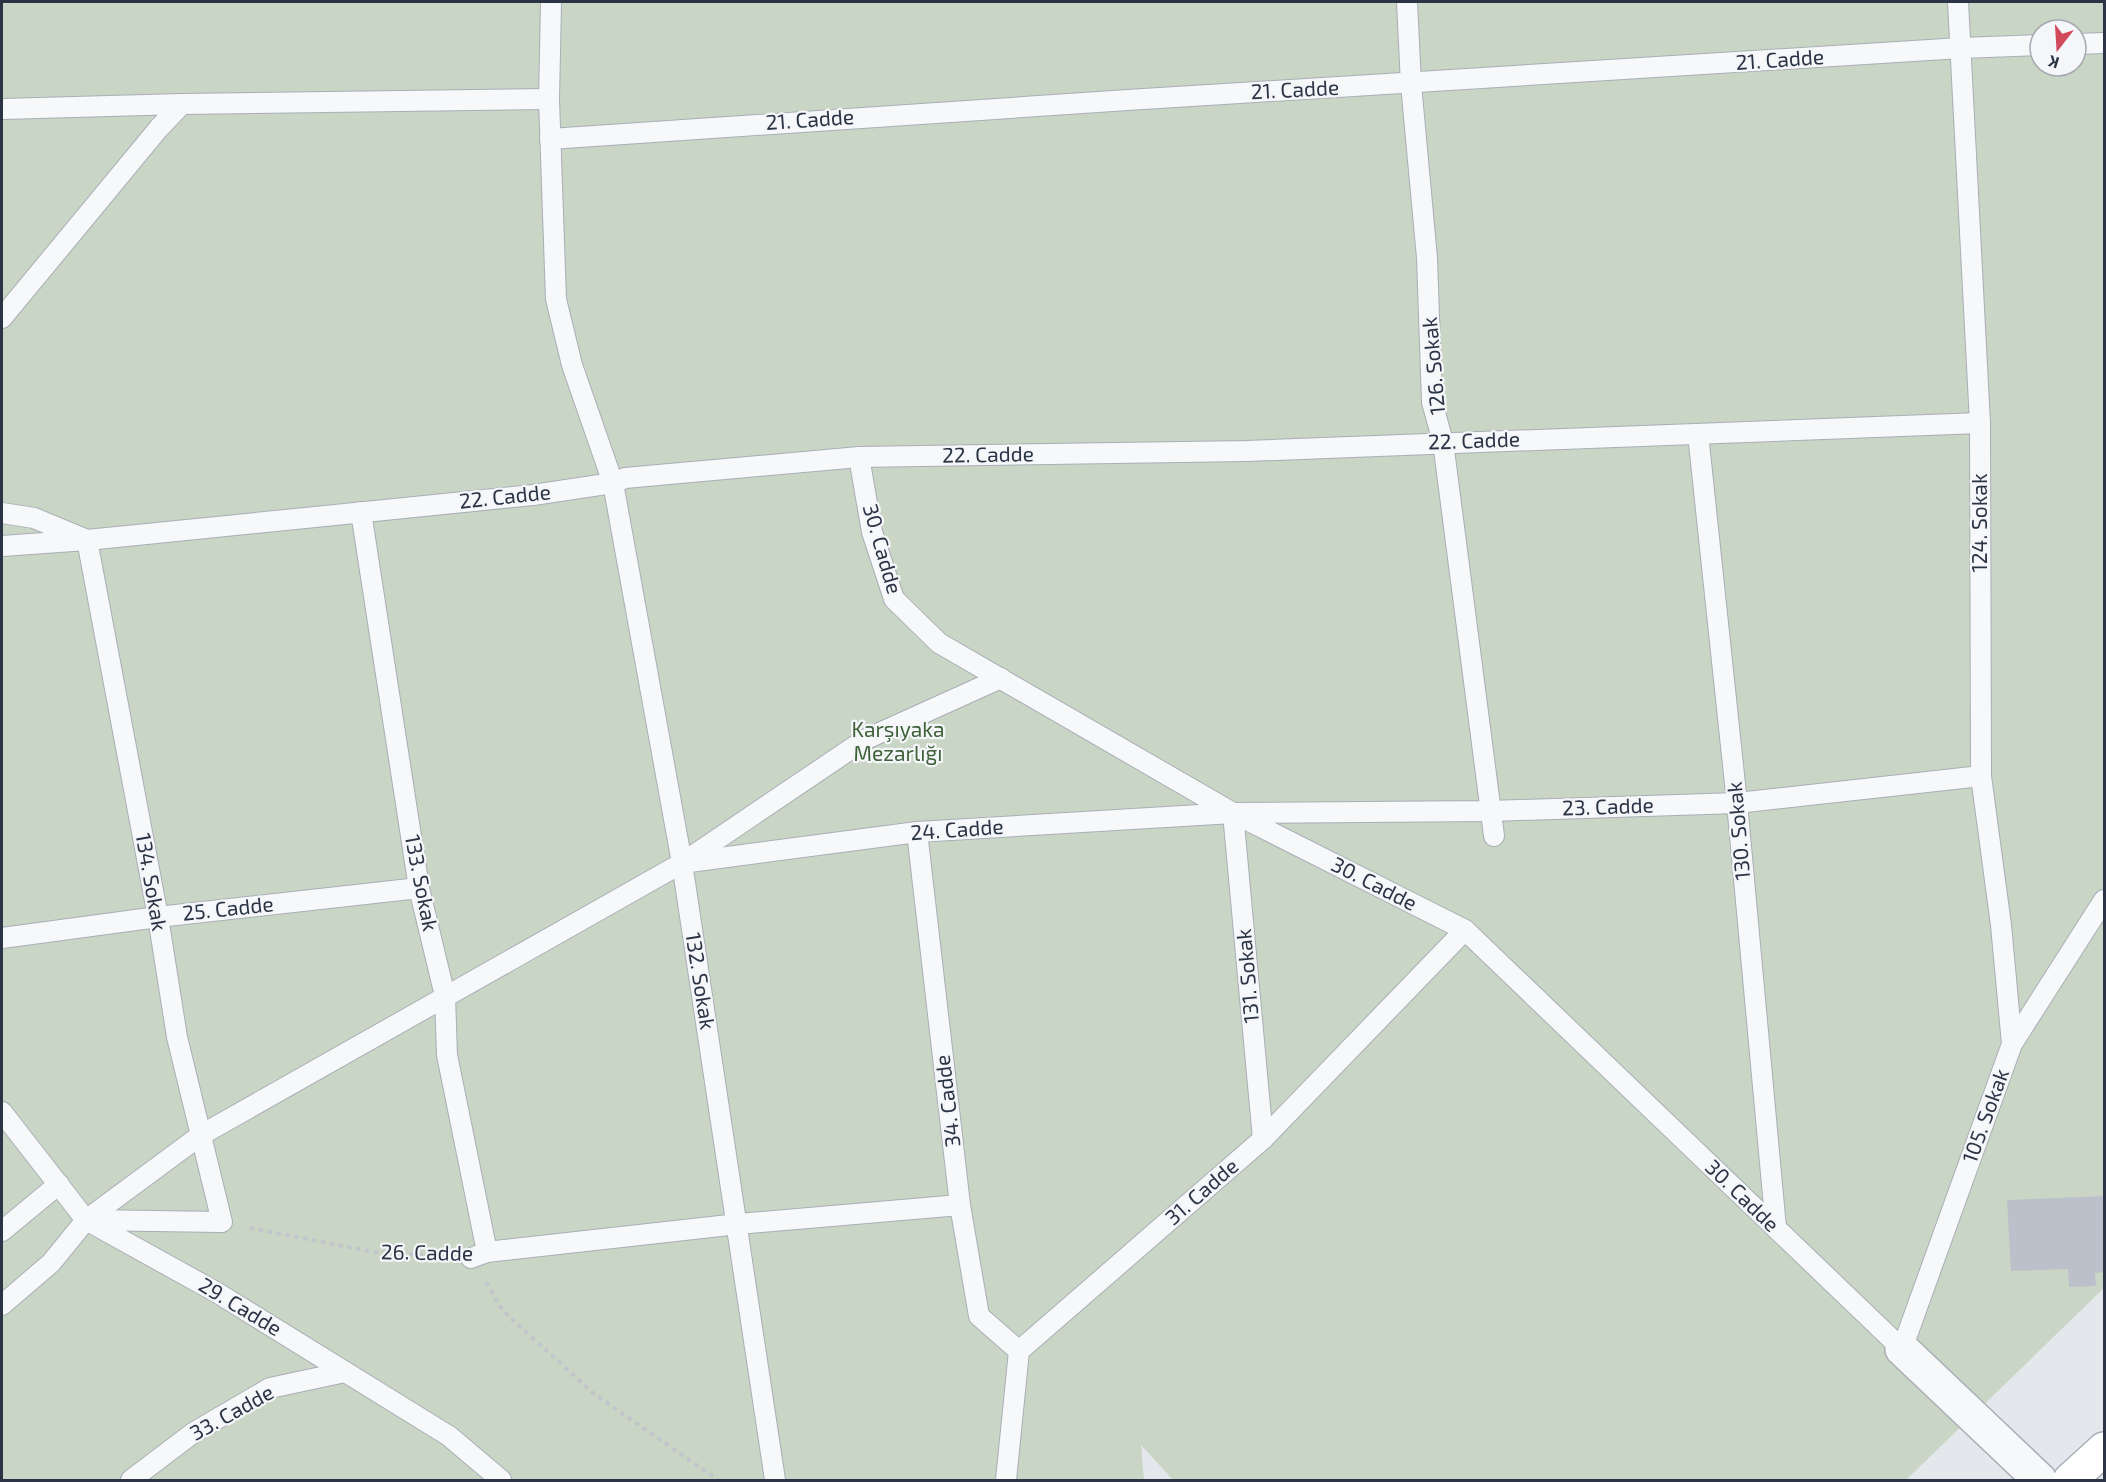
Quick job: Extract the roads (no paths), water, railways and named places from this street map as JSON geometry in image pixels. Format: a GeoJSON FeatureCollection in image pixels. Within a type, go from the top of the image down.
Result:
{"type":"FeatureCollection","features":[{"type":"Feature","properties":{"kind":"main road"},"geometry":{"type":"LineString","coordinates":[[2070,1480],[2104,1449]]}},
{"type":"Feature","properties":{"kind":"street"},"geometry":{"type":"LineString","coordinates":[[1902,1348],[2040,1480]]}},
{"type":"Feature","properties":{"kind":"lane","name":"132. Sokak"},"geometry":{"type":"LineString","coordinates":[[551,2],[549,99],[556,299],[573,365],[613,483],[682,863],[775,1480]]}},
{"type":"Feature","properties":{"kind":"lane","name":"126. Sokak"},"geometry":{"type":"LineString","coordinates":[[1407,2],[1411,84],[1426,258],[1432,402],[1443,442],[1494,836]]}},
{"type":"Feature","properties":{"kind":"lane","name":"124. Sokak"},"geometry":{"type":"LineString","coordinates":[[1958,2],[1980,423],[1981,776],[2001,925],[2012,1044]]}},
{"type":"Feature","properties":{"kind":"lane"},"geometry":{"type":"LineString","coordinates":[[2088,44],[2104,43]]}},
{"type":"Feature","properties":{"kind":"lane","name":"21. Cadde"},"geometry":{"type":"LineString","coordinates":[[550,139],[930,112],[2028,45]]}},
{"type":"Feature","properties":{"kind":"lane"},"geometry":{"type":"LineString","coordinates":[[2,109],[549,99]]}},
{"type":"Feature","properties":{"kind":"lane"},"geometry":{"type":"LineString","coordinates":[[2,318],[159,128],[182,104]]}},
{"type":"Feature","properties":{"kind":"lane","name":"22. Cadde"},"geometry":{"type":"LineString","coordinates":[[2,546],[87,540],[533,495],[613,483],[626,477],[859,457],[1235,451],[1980,423]]}},
{"type":"Feature","properties":{"kind":"lane","name":"130. Sokak"},"geometry":{"type":"LineString","coordinates":[[1698,434],[1737,803],[1776,1228]]}},
{"type":"Feature","properties":{"kind":"lane","name":"30. Cadde"},"geometry":{"type":"LineString","coordinates":[[859,457],[872,532],[894,599],[939,643],[1233,813],[1465,930],[1902,1348]]}},
{"type":"Feature","properties":{"kind":"lane","name":"133. Sokak"},"geometry":{"type":"LineString","coordinates":[[361,512],[419,888],[445,996],[447,1055],[479,1255]]}},
{"type":"Feature","properties":{"kind":"lane"},"geometry":{"type":"LineString","coordinates":[[2,513],[34,518],[87,540]]}},
{"type":"Feature","properties":{"kind":"lane","name":"134. Sokak"},"geometry":{"type":"LineString","coordinates":[[86,1220],[222,1222],[177,1037],[158,917],[87,540]]}},
{"type":"Feature","properties":{"kind":"lane"},"geometry":{"type":"LineString","coordinates":[[2,1305],[51,1263],[86,1220],[201,1135],[682,863],[864,740],[1001,678]]}},
{"type":"Feature","properties":{"kind":"lane","name":"23. Cadde"},"geometry":{"type":"LineString","coordinates":[[1233,813],[1490,811],[1737,803],[1981,776]]}},
{"type":"Feature","properties":{"kind":"lane","name":"24. Cadde"},"geometry":{"type":"LineString","coordinates":[[682,863],[917,832],[1233,813]]}},
{"type":"Feature","properties":{"kind":"lane","name":"131. Sokak"},"geometry":{"type":"LineString","coordinates":[[1233,813],[1263,1139]]}},
{"type":"Feature","properties":{"kind":"lane","name":"34. Cadde"},"geometry":{"type":"LineString","coordinates":[[917,832],[960,1205],[979,1316],[1020,1351]]}},
{"type":"Feature","properties":{"kind":"lane","name":"25. Cadde"},"geometry":{"type":"LineString","coordinates":[[2,938],[158,917],[419,888]]}},
{"type":"Feature","properties":{"kind":"lane","name":"105. Sokak"},"geometry":{"type":"LineString","coordinates":[[1902,1348],[2012,1044],[2104,900]]}},
{"type":"Feature","properties":{"kind":"lane","name":"31. Cadde"},"geometry":{"type":"LineString","coordinates":[[1020,1351],[1263,1139],[1465,930]]}},
{"type":"Feature","properties":{"kind":"lane","name":"29. Cadde"},"geometry":{"type":"LineString","coordinates":[[2,1112],[86,1220],[216,1292],[449,1437],[501,1480]]}},
{"type":"Feature","properties":{"kind":"lane"},"geometry":{"type":"LineString","coordinates":[[2,1231],[58,1184]]}},
{"type":"Feature","properties":{"kind":"lane","name":"26. Cadde"},"geometry":{"type":"LineString","coordinates":[[479,1255],[738,1224],[960,1205]]}},
{"type":"Feature","properties":{"kind":"lane"},"geometry":{"type":"LineString","coordinates":[[1006,1480],[1020,1351]]}},
{"type":"Feature","properties":{"kind":"lane","name":"33. Cadde"},"geometry":{"type":"LineString","coordinates":[[131,1480],[193,1433],[270,1389],[345,1372]]}},
{"type":"Feature","properties":{"kind":"park label","name":"Karşıyaka Mezarlığı"},"geometry":{"type":"Point","coordinates":[898,742]}}]}
